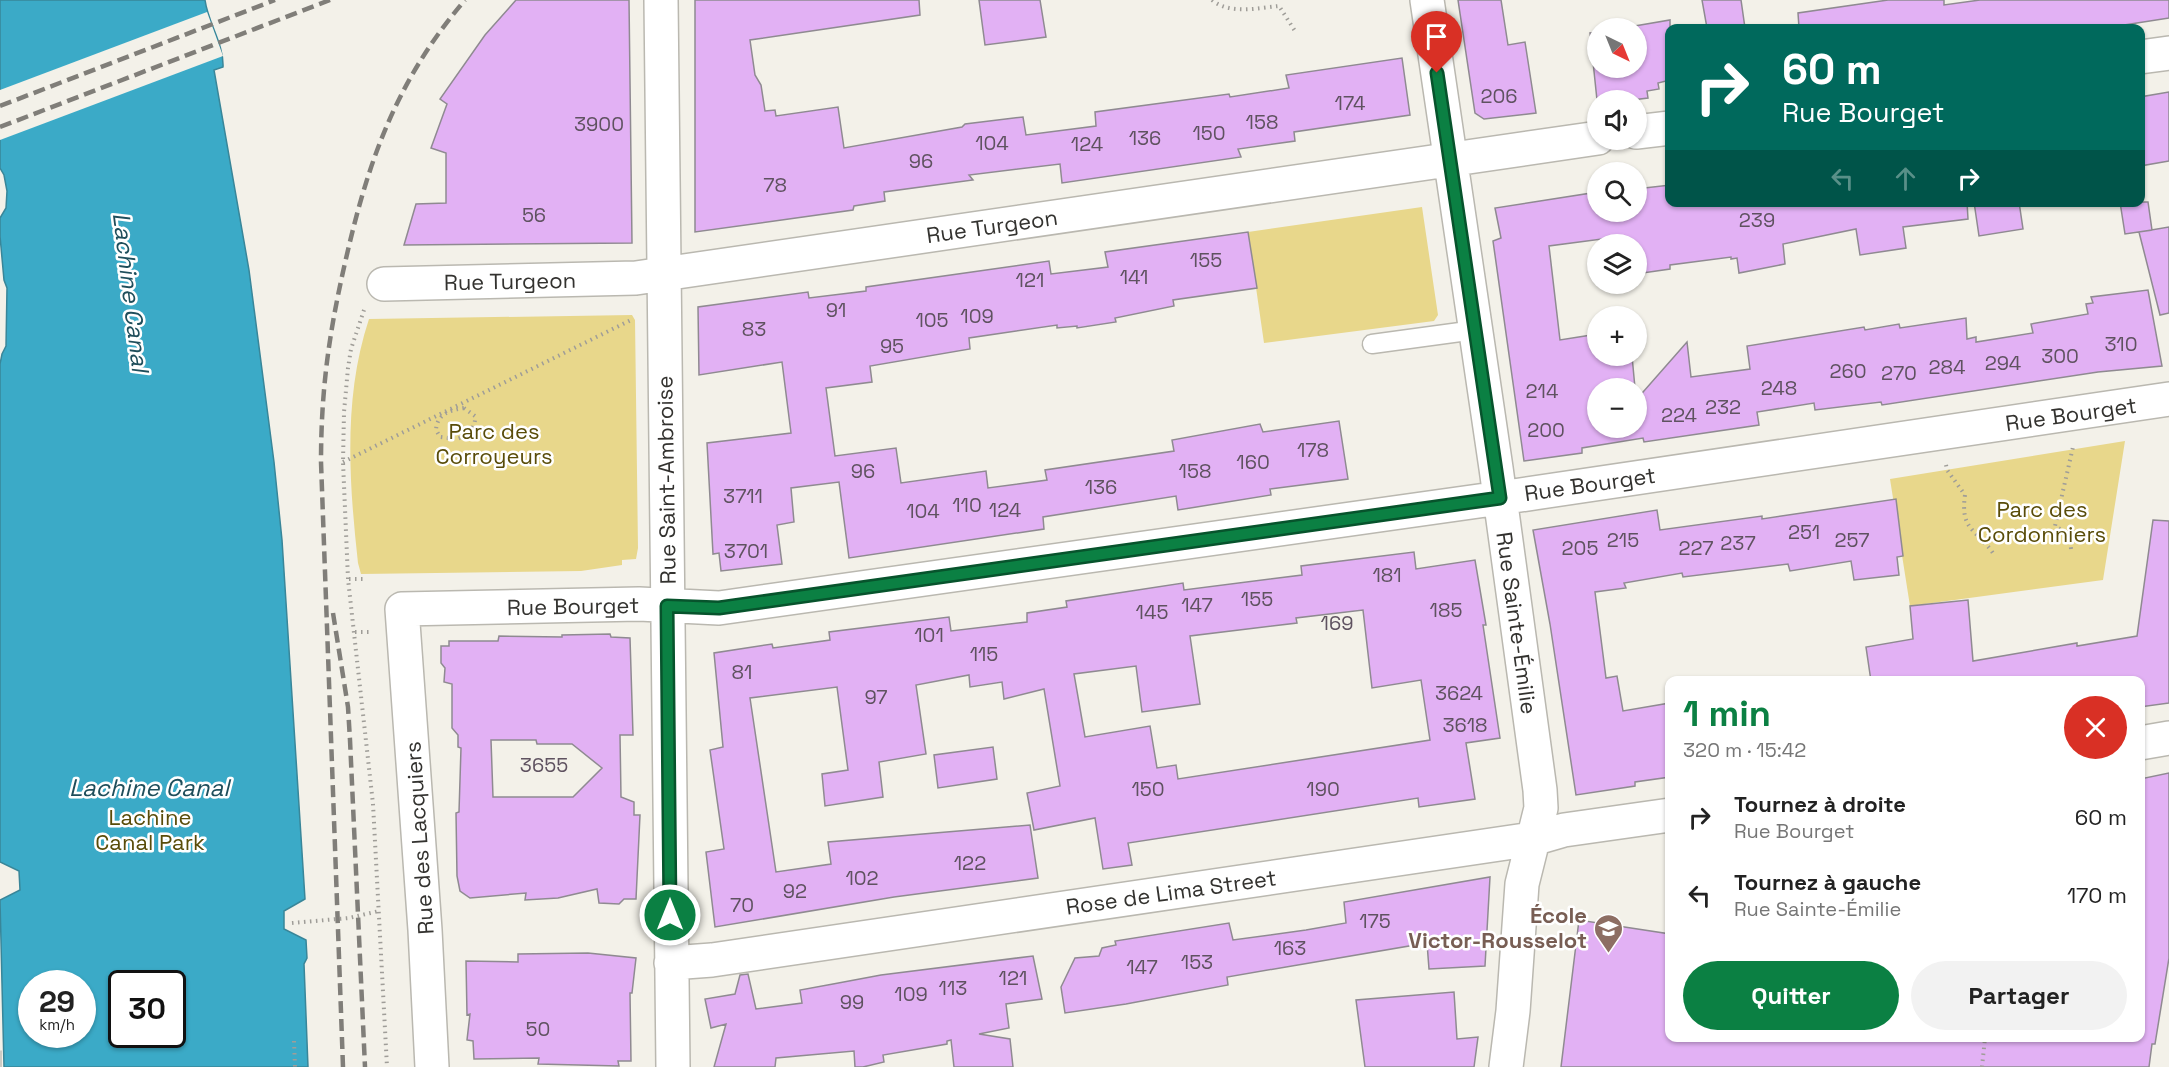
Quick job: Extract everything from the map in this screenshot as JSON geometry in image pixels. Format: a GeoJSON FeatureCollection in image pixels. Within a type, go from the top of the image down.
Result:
{"type":"FeatureCollection","features":[{"type":"Feature","properties":{"kind":"street","name":"Rue Saint-Ambroise"},"geometry":{"type":"LineString","coordinates":[[661,0],[670,963],[673,1067]]}},
{"type":"Feature","properties":{"kind":"street","name":"Rue Sainte-Émilie"},"geometry":{"type":"LineString","coordinates":[[1427,0],[1540,790],[1541,808],[1522,884],[1515,989],[1506,1067]]}},
{"type":"Feature","properties":{"kind":"street"},"geometry":{"type":"LineString","coordinates":[[2145,56],[2169,53]]}},
{"type":"Feature","properties":{"kind":"street"},"geometry":{"type":"LineString","coordinates":[[1647,131],[1665,129]]}},
{"type":"Feature","properties":{"kind":"street","name":"Rue Turgeon"},"geometry":{"type":"LineString","coordinates":[[374,296],[636,278],[1587,140]]}},
{"type":"Feature","properties":{"kind":"street","name":"Rue Bourget"},"geometry":{"type":"LineString","coordinates":[[402,609],[639,604],[719,608],[1500,498],[2169,399]]}},
{"type":"Feature","properties":{"kind":"street","name":"Rue des Lacquiers"},"geometry":{"type":"LineString","coordinates":[[402,609],[425,919],[432,1067]]}},
{"type":"Feature","properties":{"kind":"street"},"geometry":{"type":"LineString","coordinates":[[2145,742],[2169,738]]}},
{"type":"Feature","properties":{"kind":"street","name":"Rose de Lima Street"},"geometry":{"type":"LineString","coordinates":[[670,963],[712,960],[1533,839],[1564,830],[1665,816]]}},
{"type":"Feature","properties":{"kind":"lane"},"geometry":{"type":"LineString","coordinates":[[1372,344],[1475,330]]}},
{"type":"Feature","properties":{"kind":"path"},"geometry":{"type":"LineString","coordinates":[[1212,0],[1228,9],[1276,6]]}},
{"type":"Feature","properties":{"kind":"path"},"geometry":{"type":"LineString","coordinates":[[1269,0],[1279,6],[1295,32]]}},
{"type":"Feature","properties":{"kind":"path"},"geometry":{"type":"LineString","coordinates":[[374,296],[351,349],[344,412],[343,462],[348,579],[373,804],[387,1067]]}},
{"type":"Feature","properties":{"kind":"path"},"geometry":{"type":"LineString","coordinates":[[343,462],[626,323],[636,315]]}},
{"type":"Feature","properties":{"kind":"path"},"geometry":{"type":"LineString","coordinates":[[464,408],[469,410],[475,416],[475,425],[468,433],[457,439],[440,437],[436,424],[447,411],[464,408]]}},
{"type":"Feature","properties":{"kind":"path"},"geometry":{"type":"LineString","coordinates":[[2071,549],[2070,538],[2055,526],[2074,443]]}},
{"type":"Feature","properties":{"kind":"path"},"geometry":{"type":"LineString","coordinates":[[1946,464],[1947,470],[1965,495],[1962,511],[1966,522],[1993,553]]}},
{"type":"Feature","properties":{"kind":"path"},"geometry":{"type":"LineString","coordinates":[[348,579],[363,579]]}},
{"type":"Feature","properties":{"kind":"path"},"geometry":{"type":"LineString","coordinates":[[292,923],[349,918],[379,911]]}},
{"type":"Feature","properties":{"kind":"path"},"geometry":{"type":"LineString","coordinates":[[294,1041],[295,1067]]}},
{"type":"Feature","properties":{"kind":"path"},"geometry":{"type":"LineString","coordinates":[[1982,1067],[1985,1042]]}},
{"type":"Feature","properties":{"kind":"green space"},"geometry":{"type":"Polygon","coordinates":[[[1422,207],[1438,315],[1434,321],[1264,343],[1248,232],[1422,207]]]}},
{"type":"Feature","properties":{"kind":"green space","name":"Parc des Corroyeurs"},"geometry":{"type":"Polygon","coordinates":[[[632,315],[635,320],[638,548],[636,559],[622,560],[622,565],[581,571],[361,574],[352,502],[350,440],[355,379],[369,319],[632,315]]]}},
{"type":"Feature","properties":{"kind":"green space","name":"Parc des Cordonniers"},"geometry":{"type":"Polygon","coordinates":[[[2125,441],[2103,580],[1910,606],[1890,479],[2125,441]]]}},
{"type":"Feature","properties":{"kind":"water","name":"Lachine Canal"},"geometry":{"type":"Polygon","coordinates":[[[0,0],[205,0],[223,58],[223,67],[214,70],[249,270],[282,540],[305,899],[284,911],[284,929],[306,940],[307,958],[304,964],[308,1067],[4,1067],[0,900],[20,890],[19,871],[0,862],[0,364],[6,346],[7,288],[4,280],[0,218],[6,208],[7,191],[0,168],[0,0]]]}},
{"type":"Feature","properties":{"kind":"pier"},"geometry":{"type":"Polygon","coordinates":[[[207,12],[223,56],[0,140],[0,90],[207,12]]]}},
{"type":"Feature","properties":{"kind":"building"},"geometry":{"type":"Polygon","coordinates":[[[516,0],[629,0],[632,243],[404,245],[416,204],[446,203],[446,153],[431,148],[447,104],[440,99],[485,35],[516,0]]]}},
{"type":"Feature","properties":{"kind":"building"},"geometry":{"type":"Polygon","coordinates":[[[695,0],[919,0],[920,15],[750,40],[755,75],[761,85],[765,111],[775,110],[776,116],[838,107],[844,148],[962,127],[965,124],[1023,117],[1026,135],[1096,126],[1095,112],[1289,88],[1286,75],[1402,58],[1410,115],[1294,132],[1295,141],[1238,149],[1241,157],[1062,183],[1060,164],[969,175],[973,180],[884,192],[885,201],[854,206],[853,210],[695,232],[695,0]]]}},
{"type":"Feature","properties":{"kind":"building"},"geometry":{"type":"Polygon","coordinates":[[[979,0],[1040,0],[1046,37],[985,45],[979,0]]]}},
{"type":"Feature","properties":{"kind":"building"},"geometry":{"type":"Polygon","coordinates":[[[1458,0],[1501,0],[1508,45],[1525,42],[1536,113],[1484,119],[1475,113],[1458,0]]]}},
{"type":"Feature","properties":{"kind":"building"},"geometry":{"type":"Polygon","coordinates":[[[1702,0],[1741,0],[1744,24],[1706,24],[1702,0]]]}},
{"type":"Feature","properties":{"kind":"building"},"geometry":{"type":"Polygon","coordinates":[[[1888,0],[1944,0],[1944,5],[1980,0],[2169,0],[2169,18],[2131,24],[1799,24],[1798,13],[1888,0]]]}},
{"type":"Feature","properties":{"kind":"building"},"geometry":{"type":"Polygon","coordinates":[[[1670,20],[1670,24],[1665,24],[1665,81],[1658,83],[1659,89],[1647,91],[1596,90],[1595,78],[1647,78],[1647,24],[1670,20]]]}},
{"type":"Feature","properties":{"kind":"building"},"geometry":{"type":"Polygon","coordinates":[[[2169,92],[2169,161],[2145,165],[2145,96],[2169,92]]]}},
{"type":"Feature","properties":{"kind":"building"},"geometry":{"type":"Polygon","coordinates":[[[1665,186],[1665,207],[1967,207],[1968,219],[1903,227],[1906,248],[1860,255],[1856,229],[1783,244],[1785,264],[1739,273],[1737,258],[1731,259],[1731,257],[1670,265],[1670,269],[1647,272],[1647,234],[1587,234],[1587,241],[1549,246],[1560,340],[1587,336],[1587,366],[1633,366],[1634,378],[1587,378],[1587,438],[1643,438],[1582,448],[1582,453],[1524,461],[1493,241],[1501,238],[1495,208],[1587,194],[1587,222],[1647,222],[1647,188],[1665,186]]]}},
{"type":"Feature","properties":{"kind":"building"},"geometry":{"type":"Polygon","coordinates":[[[2145,202],[2148,202],[2152,230],[2125,234],[2121,207],[2145,207],[2145,202]]]}},
{"type":"Feature","properties":{"kind":"building"},"geometry":{"type":"Polygon","coordinates":[[[1975,207],[2020,207],[2023,229],[1979,236],[1975,207]]]}},
{"type":"Feature","properties":{"kind":"building"},"geometry":{"type":"Polygon","coordinates":[[[2169,227],[2169,313],[2160,315],[2139,232],[2169,227]]]}},
{"type":"Feature","properties":{"kind":"building"},"geometry":{"type":"Polygon","coordinates":[[[1248,232],[1257,288],[1173,300],[1174,306],[1115,318],[1116,322],[1077,328],[1077,326],[1057,328],[1057,325],[969,338],[970,349],[870,366],[872,382],[826,388],[835,456],[896,448],[901,483],[986,471],[988,488],[1047,480],[1045,470],[1174,451],[1172,440],[1260,424],[1263,432],[1339,421],[1348,479],[1270,489],[1271,495],[1178,510],[1176,496],[1043,517],[1044,529],[849,558],[839,482],[791,488],[794,522],[777,525],[782,564],[721,571],[719,553],[713,554],[707,443],[791,433],[782,362],[699,375],[698,307],[808,292],[809,298],[866,291],[866,287],[1049,261],[1051,274],[1108,267],[1105,252],[1248,232]]]}},
{"type":"Feature","properties":{"kind":"building"},"geometry":{"type":"Polygon","coordinates":[[[2148,290],[2162,366],[2098,372],[1882,405],[1881,402],[1815,410],[1814,403],[1757,412],[1759,425],[1644,442],[1643,438],[1647,438],[1647,387],[1687,342],[1691,377],[1750,369],[1747,346],[1864,327],[1865,330],[1899,324],[1900,328],[1966,318],[1967,339],[1976,337],[1976,342],[2033,333],[2031,324],[2088,314],[2086,304],[2093,303],[2091,297],[2148,290]]]}},
{"type":"Feature","properties":{"kind":"building"},"geometry":{"type":"Polygon","coordinates":[[[1896,499],[1903,556],[1897,557],[1899,575],[1854,580],[1851,561],[1790,571],[1788,564],[1683,577],[1682,573],[1624,583],[1626,588],[1595,592],[1606,678],[1617,676],[1623,711],[1665,704],[1665,778],[1635,782],[1635,786],[1576,795],[1533,530],[1657,510],[1660,530],[1762,516],[1762,519],[1896,499]]]}},
{"type":"Feature","properties":{"kind":"building"},"geometry":{"type":"Polygon","coordinates":[[[2153,520],[2169,521],[2169,703],[2145,706],[2145,676],[1870,676],[1866,647],[1913,639],[1910,606],[1968,600],[1973,661],[2077,643],[2077,646],[2137,636],[2153,520]]]}},
{"type":"Feature","properties":{"kind":"building"},"geometry":{"type":"Polygon","coordinates":[[[1414,552],[1416,569],[1475,560],[1486,625],[1483,625],[1500,738],[1466,743],[1475,799],[1419,807],[1418,798],[1128,843],[1132,865],[1103,869],[1095,818],[1034,830],[1027,793],[1060,786],[1044,689],[1004,699],[1002,682],[970,687],[969,675],[916,685],[926,754],[879,762],[883,797],[825,806],[822,774],[848,770],[837,687],[750,698],[776,872],[831,864],[828,842],[1030,825],[1038,878],[894,897],[715,927],[706,852],[724,849],[710,750],[723,747],[714,653],[772,644],[773,648],[830,640],[829,632],[949,617],[951,631],[1027,622],[1027,613],[1067,607],[1066,601],[1183,583],[1184,590],[1302,575],[1301,566],[1414,552]],[[1363,610],[1296,618],[1297,623],[1190,636],[1200,704],[1142,712],[1136,666],[1074,674],[1085,737],[1150,726],[1157,768],[1176,765],[1178,779],[1430,740],[1421,680],[1372,688],[1363,610]]]}},
{"type":"Feature","properties":{"kind":"building"},"geometry":{"type":"Polygon","coordinates":[[[610,634],[611,637],[630,638],[633,735],[620,735],[621,797],[634,802],[634,815],[640,815],[636,899],[624,899],[619,904],[599,903],[597,889],[558,898],[525,900],[526,893],[470,898],[460,891],[457,876],[456,813],[459,812],[461,748],[458,747],[458,735],[452,728],[452,684],[444,682],[445,668],[441,663],[441,646],[449,646],[449,641],[498,641],[499,636],[562,637],[562,635],[610,634]],[[491,740],[493,797],[573,797],[602,768],[572,744],[537,744],[536,740],[491,740]]]}},
{"type":"Feature","properties":{"kind":"building"},"geometry":{"type":"Polygon","coordinates":[[[993,747],[997,779],[938,788],[934,755],[993,747]]]}},
{"type":"Feature","properties":{"kind":"building","name":"École Victor-Rousselot"},"geometry":{"type":"Polygon","coordinates":[[[2169,773],[2169,958],[2149,1067],[1561,1067],[1579,920],[1665,933],[1665,1042],[2145,1042],[2145,778],[2169,773]]]}},
{"type":"Feature","properties":{"kind":"building"},"geometry":{"type":"Polygon","coordinates":[[[1490,877],[1485,966],[1429,969],[1427,943],[1227,977],[1228,985],[1065,1013],[1061,987],[1075,958],[1099,956],[1102,948],[1116,945],[1115,941],[1229,923],[1233,940],[1306,930],[1346,923],[1344,902],[1490,877]]]}},
{"type":"Feature","properties":{"kind":"building"},"geometry":{"type":"Polygon","coordinates":[[[588,953],[636,958],[632,993],[630,993],[631,1061],[618,1061],[619,1066],[538,1064],[539,1058],[474,1059],[473,1041],[467,1040],[470,1014],[467,1015],[466,961],[518,962],[518,954],[588,953]]]}},
{"type":"Feature","properties":{"kind":"building"},"geometry":{"type":"Polygon","coordinates":[[[1033,956],[1042,999],[1006,1004],[1009,1028],[979,1034],[1010,1039],[1013,1067],[954,1067],[951,1040],[947,1041],[947,1044],[883,1055],[884,1062],[863,1067],[855,1067],[854,1051],[776,1058],[775,1067],[714,1067],[726,1024],[711,1028],[705,999],[735,994],[740,975],[748,974],[756,1009],[802,1003],[800,990],[881,975],[1033,956]]]}},
{"type":"Feature","properties":{"kind":"building"},"geometry":{"type":"Polygon","coordinates":[[[1454,992],[1457,1039],[1478,1037],[1474,1067],[1365,1067],[1356,1000],[1454,992]]]}},
{"type":"Feature","properties":{"kind":"railway"},"geometry":{"type":"LineString","coordinates":[[0,106],[275,0]]}},
{"type":"Feature","properties":{"kind":"railway"},"geometry":{"type":"LineString","coordinates":[[0,127],[330,0]]}},
{"type":"Feature","properties":{"kind":"railway"},"geometry":{"type":"LineString","coordinates":[[343,1067],[321,462],[322,410],[327,362],[345,263],[375,156],[403,92],[420,61],[465,0]]}},
{"type":"Feature","properties":{"kind":"railway"},"geometry":{"type":"LineString","coordinates":[[333,613],[348,707],[365,1067]]}},
{"type":"Feature","properties":{"kind":"place","name":"École Victor-Rousselot"},"geometry":{"type":"Point","coordinates":[1608,954]}},
{"type":"Feature","properties":{"kind":"route"},"geometry":{"type":"LineString","coordinates":[[670,915],[667,606],[719,608],[1500,498],[1437,73]]}},
{"type":"Feature","properties":{"kind":"park label","name":"Lachine Canal Park"},"geometry":{"type":"Point","coordinates":[150,830]}}]}
